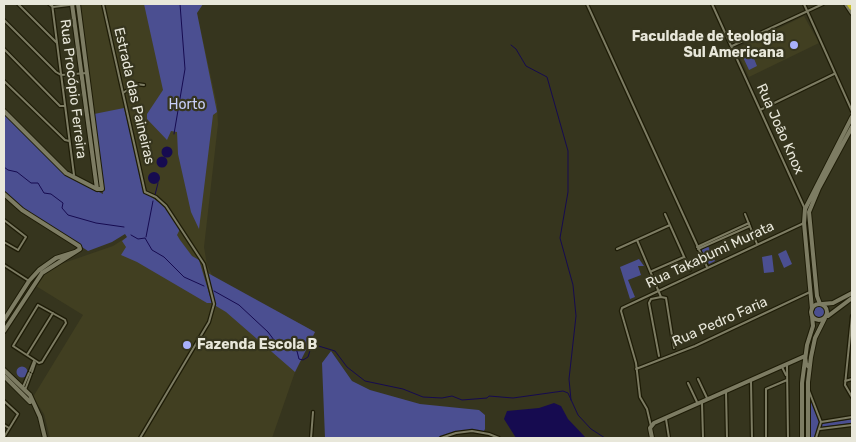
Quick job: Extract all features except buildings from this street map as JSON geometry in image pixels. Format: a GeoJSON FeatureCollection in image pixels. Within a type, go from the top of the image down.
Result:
{"type":"FeatureCollection","features":[{"type":"Feature","properties":{"kind":"street"},"geometry":{"type":"LineString","coordinates":[[18,4],[57,43]]}},
{"type":"Feature","properties":{"kind":"street"},"geometry":{"type":"LineString","coordinates":[[4,111],[73,178],[97,189],[102,189],[75,4],[51,5]]}},
{"type":"Feature","properties":{"kind":"street","name":"Estrada das Paineiras"},"geometry":{"type":"LineString","coordinates":[[103,4],[145,192],[156,197],[166,206],[204,264],[214,304],[209,322],[140,438]]}},
{"type":"Feature","properties":{"kind":"street"},"geometry":{"type":"LineString","coordinates":[[587,4],[707,267]]}},
{"type":"Feature","properties":{"kind":"street","name":"Rua João Knox"},"geometry":{"type":"LineString","coordinates":[[712,4],[805,209]]}},
{"type":"Feature","properties":{"kind":"street"},"geometry":{"type":"LineString","coordinates":[[804,4],[852,111]]}},
{"type":"Feature","properties":{"kind":"street"},"geometry":{"type":"LineString","coordinates":[[732,46],[823,4]]}},
{"type":"Feature","properties":{"kind":"street"},"geometry":{"type":"LineString","coordinates":[[846,4],[852,13]]}},
{"type":"Feature","properties":{"kind":"street","name":"Rua Procópio Ferreira"},"geometry":{"type":"LineString","coordinates":[[51,5],[73,178]]}},
{"type":"Feature","properties":{"kind":"street"},"geometry":{"type":"LineString","coordinates":[[4,20],[56,72],[61,74],[84,73]]}},
{"type":"Feature","properties":{"kind":"street"},"geometry":{"type":"LineString","coordinates":[[50,36],[56,33]]}},
{"type":"Feature","properties":{"kind":"street"},"geometry":{"type":"LineString","coordinates":[[4,49],[60,106],[65,106]]}},
{"type":"Feature","properties":{"kind":"street"},"geometry":{"type":"LineString","coordinates":[[760,110],[835,73]]}},
{"type":"Feature","properties":{"kind":"street"},"geometry":{"type":"LineString","coordinates":[[4,81],[64,140],[69,141]]}},
{"type":"Feature","properties":{"kind":"street"},"geometry":{"type":"LineString","coordinates":[[123,93],[136,84],[144,85]]}},
{"type":"Feature","properties":{"kind":"street"},"geometry":{"type":"LineString","coordinates":[[808,438],[809,367],[813,343],[828,310],[816,296],[808,219],[809,210],[838,142],[852,117]]}},
{"type":"Feature","properties":{"kind":"street"},"geometry":{"type":"LineString","coordinates":[[848,136],[846,132],[852,120]]}},
{"type":"Feature","properties":{"kind":"street"},"geometry":{"type":"LineString","coordinates":[[802,438],[804,362],[813,326],[812,291],[804,223],[805,209],[824,168],[844,142],[852,127]]}},
{"type":"Feature","properties":{"kind":"street"},"geometry":{"type":"LineString","coordinates":[[838,142],[843,138],[844,142]]}},
{"type":"Feature","properties":{"kind":"street"},"geometry":{"type":"LineString","coordinates":[[817,192],[824,168]]}},
{"type":"Feature","properties":{"kind":"street"},"geometry":{"type":"LineString","coordinates":[[4,194],[22,210],[79,246],[80,249],[42,273],[4,331]]}},
{"type":"Feature","properties":{"kind":"street"},"geometry":{"type":"LineString","coordinates":[[665,214],[690,270]]}},
{"type":"Feature","properties":{"kind":"street"},"geometry":{"type":"LineString","coordinates":[[745,214],[758,244]]}},
{"type":"Feature","properties":{"kind":"street"},"geometry":{"type":"LineString","coordinates":[[4,220],[26,237],[20,248],[14,250],[4,242]]}},
{"type":"Feature","properties":{"kind":"street","name":"Rua Takabumi Murata"},"geometry":{"type":"LineString","coordinates":[[636,369],[635,357],[620,311],[624,306],[804,223]]}},
{"type":"Feature","properties":{"kind":"street"},"geometry":{"type":"LineString","coordinates":[[698,248],[749,224]]}},
{"type":"Feature","properties":{"kind":"street"},"geometry":{"type":"LineString","coordinates":[[617,249],[670,225]]}},
{"type":"Feature","properties":{"kind":"street"},"geometry":{"type":"LineString","coordinates":[[637,240],[661,296]]}},
{"type":"Feature","properties":{"kind":"street"},"geometry":{"type":"LineString","coordinates":[[4,320],[29,281],[49,262],[77,252]]}},
{"type":"Feature","properties":{"kind":"street"},"geometry":{"type":"LineString","coordinates":[[651,272],[684,257]]}},
{"type":"Feature","properties":{"kind":"street"},"geometry":{"type":"LineString","coordinates":[[4,265],[29,281]]}},
{"type":"Feature","properties":{"kind":"street"},"geometry":{"type":"LineString","coordinates":[[655,281],[659,290]]}},
{"type":"Feature","properties":{"kind":"street"},"geometry":{"type":"LineString","coordinates":[[657,286],[664,287]]}},
{"type":"Feature","properties":{"kind":"street","name":"Rua Pedro Faria"},"geometry":{"type":"LineString","coordinates":[[636,369],[695,346],[812,291]]}},
{"type":"Feature","properties":{"kind":"street"},"geometry":{"type":"LineString","coordinates":[[812,309],[821,304],[833,303],[852,293]]}},
{"type":"Feature","properties":{"kind":"street"},"geometry":{"type":"LineString","coordinates":[[659,356],[649,303],[651,299],[661,296],[666,298],[674,348]]}},
{"type":"Feature","properties":{"kind":"street"},"geometry":{"type":"LineString","coordinates":[[812,316],[818,320],[826,318],[836,307],[852,298]]}},
{"type":"Feature","properties":{"kind":"street"},"geometry":{"type":"LineString","coordinates":[[39,305],[53,313],[66,322],[42,363],[26,356],[14,347],[39,305]]}},
{"type":"Feature","properties":{"kind":"street"},"geometry":{"type":"LineString","coordinates":[[26,356],[53,313]]}},
{"type":"Feature","properties":{"kind":"street"},"geometry":{"type":"LineString","coordinates":[[852,316],[845,381],[846,391],[852,397]]}},
{"type":"Feature","properties":{"kind":"street"},"geometry":{"type":"LineString","coordinates":[[848,355],[852,354]]}},
{"type":"Feature","properties":{"kind":"street"},"geometry":{"type":"LineString","coordinates":[[651,426],[805,356]]}},
{"type":"Feature","properties":{"kind":"street"},"geometry":{"type":"LineString","coordinates":[[805,356],[806,364],[809,367]]}},
{"type":"Feature","properties":{"kind":"street"},"geometry":{"type":"LineString","coordinates":[[795,360],[804,362]]}},
{"type":"Feature","properties":{"kind":"street"},"geometry":{"type":"LineString","coordinates":[[24,390],[35,361]]}},
{"type":"Feature","properties":{"kind":"street"},"geometry":{"type":"LineString","coordinates":[[786,375],[787,364]]}},
{"type":"Feature","properties":{"kind":"street"},"geometry":{"type":"LineString","coordinates":[[782,366],[787,380],[788,438]]}},
{"type":"Feature","properties":{"kind":"street"},"geometry":{"type":"LineString","coordinates":[[636,369],[640,397],[647,409],[652,438]]}},
{"type":"Feature","properties":{"kind":"street"},"geometry":{"type":"LineString","coordinates":[[4,370],[24,390],[35,407],[40,417],[45,438]]}},
{"type":"Feature","properties":{"kind":"street"},"geometry":{"type":"LineString","coordinates":[[4,376],[24,390]]}},
{"type":"Feature","properties":{"kind":"street"},"geometry":{"type":"LineString","coordinates":[[698,379],[707,400]]}},
{"type":"Feature","properties":{"kind":"street"},"geometry":{"type":"LineString","coordinates":[[845,381],[852,379]]}},
{"type":"Feature","properties":{"kind":"street"},"geometry":{"type":"LineString","coordinates":[[751,380],[752,438]]}},
{"type":"Feature","properties":{"kind":"street"},"geometry":{"type":"LineString","coordinates":[[766,438],[766,389],[787,380]]}},
{"type":"Feature","properties":{"kind":"street"},"geometry":{"type":"LineString","coordinates":[[808,382],[812,402],[821,422],[816,438]]}},
{"type":"Feature","properties":{"kind":"street"},"geometry":{"type":"LineString","coordinates":[[688,383],[699,403],[703,438]]}},
{"type":"Feature","properties":{"kind":"street"},"geometry":{"type":"LineString","coordinates":[[726,391],[727,438]]}},
{"type":"Feature","properties":{"kind":"street"},"geometry":{"type":"LineString","coordinates":[[4,401],[18,413],[4,437]]}},
{"type":"Feature","properties":{"kind":"street"},"geometry":{"type":"LineString","coordinates":[[311,438],[313,412]]}},
{"type":"Feature","properties":{"kind":"street"},"geometry":{"type":"LineString","coordinates":[[821,422],[852,417]]}},
{"type":"Feature","properties":{"kind":"street"},"geometry":{"type":"LineString","coordinates":[[667,418],[671,420],[668,427],[669,438]]}},
{"type":"Feature","properties":{"kind":"street"},"geometry":{"type":"LineString","coordinates":[[820,429],[852,424]]}},
{"type":"Feature","properties":{"kind":"street"},"geometry":{"type":"LineString","coordinates":[[4,425],[9,428]]}},
{"type":"Feature","properties":{"kind":"street"},"geometry":{"type":"LineString","coordinates":[[441,438],[456,433],[472,431],[499,438]]}},
{"type":"Feature","properties":{"kind":"shaded area"},"geometry":{"type":"Polygon","coordinates":[[[80,4],[203,4],[197,13],[217,105],[218,124],[204,247],[207,265],[213,277],[315,332],[295,372],[272,438],[50,438],[44,414],[33,397],[83,315],[36,286],[45,274],[58,265],[113,246],[127,237],[102,173],[80,4]]]}},
{"type":"Feature","properties":{"kind":"shaded area"},"geometry":{"type":"Polygon","coordinates":[[[804,16],[819,43],[749,77],[736,49],[804,16]]]}},
{"type":"Feature","properties":{"kind":"shaded area"},"geometry":{"type":"Polygon","coordinates":[[[167,146],[173,152],[167,158],[161,152],[167,146]]]}},
{"type":"Feature","properties":{"kind":"shaded area"},"geometry":{"type":"Polygon","coordinates":[[[162,156],[168,162],[162,168],[156,162],[162,156]]]}},
{"type":"Feature","properties":{"kind":"shaded area"},"geometry":{"type":"Polygon","coordinates":[[[154,172],[160,178],[154,184],[148,178],[154,172]]]}},
{"type":"Feature","properties":{"kind":"shaded area"},"geometry":{"type":"Polygon","coordinates":[[[554,403],[561,406],[568,419],[586,438],[516,438],[504,419],[507,411],[539,408],[554,403]]]}},
{"type":"Feature","properties":{"kind":"green space","name":"Horto"},"geometry":{"type":"Polygon","coordinates":[[[144,4],[203,4],[197,13],[217,112],[213,115],[199,229],[191,212],[178,154],[177,132],[171,131],[167,140],[147,119],[147,114],[163,90],[144,4]]]}},
{"type":"Feature","properties":{"kind":"green space"},"geometry":{"type":"Polygon","coordinates":[[[751,51],[757,66],[749,70],[742,55],[751,51]]]}},
{"type":"Feature","properties":{"kind":"green space"},"geometry":{"type":"Polygon","coordinates":[[[124,108],[145,193],[165,206],[180,229],[177,235],[180,240],[192,256],[199,260],[212,303],[207,303],[137,262],[121,255],[126,247],[122,241],[127,237],[125,234],[112,242],[88,251],[19,206],[4,193],[4,113],[69,177],[103,194],[94,114],[124,108]]]}},
{"type":"Feature","properties":{"kind":"green space"},"geometry":{"type":"Polygon","coordinates":[[[708,246],[715,261],[709,264],[701,250],[708,246]]]}},
{"type":"Feature","properties":{"kind":"green space"},"geometry":{"type":"Polygon","coordinates":[[[786,250],[792,264],[784,268],[778,254],[786,250]]]}},
{"type":"Feature","properties":{"kind":"green space"},"geometry":{"type":"Polygon","coordinates":[[[772,255],[774,272],[764,273],[762,257],[772,255]]]}},
{"type":"Feature","properties":{"kind":"green space"},"geometry":{"type":"Polygon","coordinates":[[[639,259],[644,266],[638,266],[641,275],[628,280],[635,297],[630,299],[620,267],[639,259]]]}},
{"type":"Feature","properties":{"kind":"green space"},"geometry":{"type":"Polygon","coordinates":[[[206,272],[315,332],[295,372],[226,312],[216,306],[206,272]]]}},
{"type":"Feature","properties":{"kind":"green space"},"geometry":{"type":"Polygon","coordinates":[[[816,305],[822,305],[826,312],[822,319],[816,319],[812,315],[812,309],[816,305]]]}},
{"type":"Feature","properties":{"kind":"green space"},"geometry":{"type":"Polygon","coordinates":[[[331,351],[352,381],[370,390],[420,404],[479,410],[485,415],[484,431],[456,431],[438,438],[325,438],[322,363],[331,351]]]}},
{"type":"Feature","properties":{"kind":"green space"},"geometry":{"type":"Polygon","coordinates":[[[20,367],[24,367],[27,372],[26,376],[20,377],[17,374],[17,370],[20,367]]]}},
{"type":"Feature","properties":{"kind":"green space"},"geometry":{"type":"Polygon","coordinates":[[[810,398],[819,422],[815,438],[809,438],[810,398]]]}},
{"type":"Feature","properties":{"kind":"green space"},"geometry":{"type":"Polygon","coordinates":[[[852,419],[852,423],[822,427],[822,423],[852,419]]]}},
{"type":"Feature","properties":{"kind":"waterway"},"geometry":{"type":"LineString","coordinates":[[174,134],[185,69],[180,4]]}},
{"type":"Feature","properties":{"kind":"waterway"},"geometry":{"type":"LineString","coordinates":[[511,45],[516,49],[526,66],[547,77],[568,151],[568,192],[560,238],[573,285],[576,316],[569,379],[571,400]]}},
{"type":"Feature","properties":{"kind":"waterway"},"geometry":{"type":"LineString","coordinates":[[4,167],[17,172],[31,183],[38,183],[44,193],[51,194],[63,203],[62,208],[68,215],[96,223],[124,227]]}},
{"type":"Feature","properties":{"kind":"waterway"},"geometry":{"type":"LineString","coordinates":[[155,195],[158,183]]}},
{"type":"Feature","properties":{"kind":"waterway"},"geometry":{"type":"LineString","coordinates":[[146,237],[153,201]]}},
{"type":"Feature","properties":{"kind":"waterway"},"geometry":{"type":"LineString","coordinates":[[131,235],[138,239],[145,238],[152,250],[164,257],[184,277],[204,286]]}},
{"type":"Feature","properties":{"kind":"waterway"},"geometry":{"type":"LineString","coordinates":[[214,291],[239,305],[268,332],[277,344],[297,351],[299,359],[303,360],[308,357],[312,344],[335,351],[347,367],[365,381],[403,389],[423,397],[442,398],[452,396],[462,400],[487,398],[489,396],[513,398],[563,391],[568,393],[578,415],[591,429],[605,438]]}},
{"type":"Feature","properties":{"kind":"place","name":"Faculdade de teologia Sul Americana"},"geometry":{"type":"Point","coordinates":[794,45]}},
{"type":"Feature","properties":{"kind":"place","name":"Fazenda Escola B"},"geometry":{"type":"Point","coordinates":[187,345]}}]}
